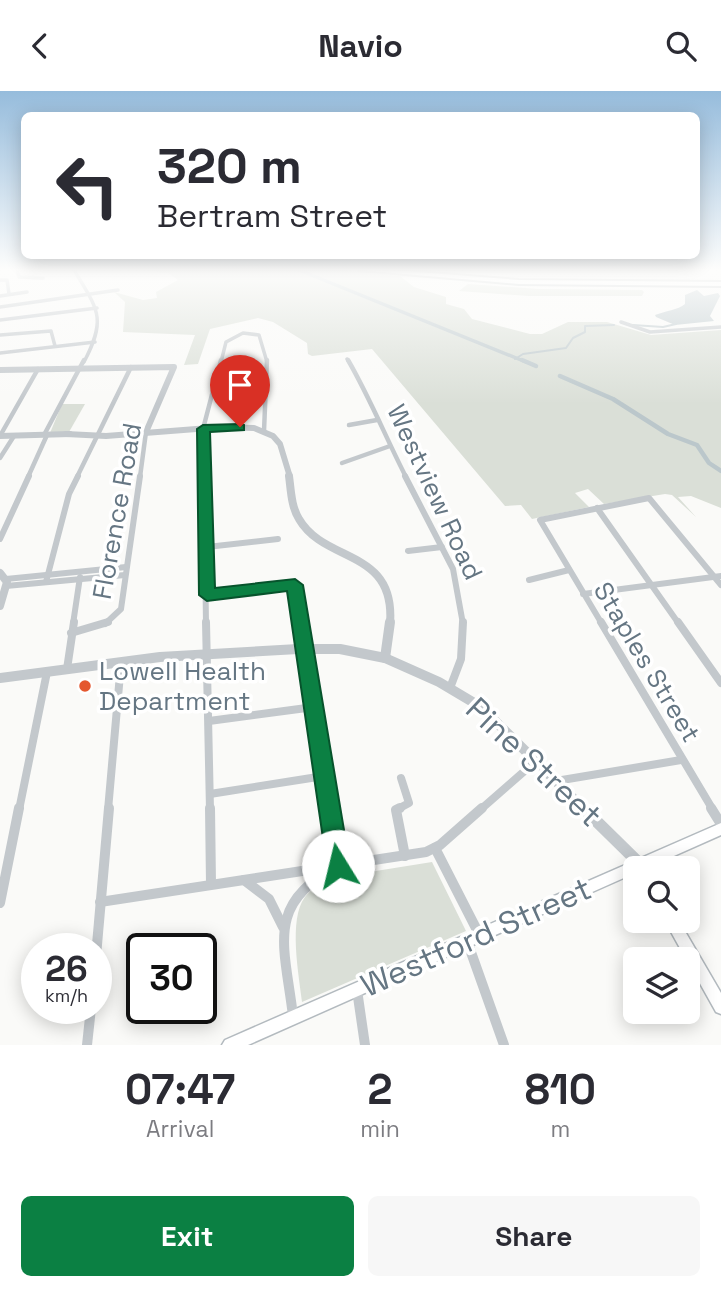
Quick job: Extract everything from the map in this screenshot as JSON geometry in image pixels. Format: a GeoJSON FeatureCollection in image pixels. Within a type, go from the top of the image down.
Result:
{"type":"FeatureCollection","features":[{"type":"Feature","properties":{"kind":"main road","name":"Westford Street"},"geometry":{"type":"LineString","coordinates":[[662,856],[721,827]]}},
{"type":"Feature","properties":{"kind":"main road","name":"Westford Street"},"geometry":{"type":"LineString","coordinates":[[230,1045],[623,874]]}},
{"type":"Feature","properties":{"kind":"main road"},"geometry":{"type":"LineString","coordinates":[[679,933],[721,1007]]}},
{"type":"Feature","properties":{"kind":"street"},"geometry":{"type":"LineString","coordinates":[[0,320],[44,315]]}},
{"type":"Feature","properties":{"kind":"street"},"geometry":{"type":"LineString","coordinates":[[0,539],[62,398],[95,342],[97,315]]}},
{"type":"Feature","properties":{"kind":"street"},"geometry":{"type":"LineString","coordinates":[[621,322],[636,330],[658,333],[721,327]]}},
{"type":"Feature","properties":{"kind":"street"},"geometry":{"type":"LineString","coordinates":[[0,335],[51,331],[55,346]]}},
{"type":"Feature","properties":{"kind":"street"},"geometry":{"type":"LineString","coordinates":[[211,884],[203,429],[228,340],[243,333],[257,334],[267,361],[264,431]]}},
{"type":"Feature","properties":{"kind":"street"},"geometry":{"type":"LineString","coordinates":[[0,353],[95,342]]}},
{"type":"Feature","properties":{"kind":"street","name":"Westview Road"},"geometry":{"type":"LineString","coordinates":[[347,359],[366,391],[377,420],[442,547],[457,583],[464,619],[461,661],[450,688]]}},
{"type":"Feature","properties":{"kind":"street"},"geometry":{"type":"LineString","coordinates":[[0,370],[131,367],[65,506],[47,578]]}},
{"type":"Feature","properties":{"kind":"street","name":"Florence Road"},"geometry":{"type":"LineString","coordinates":[[71,633],[101,626],[118,614],[122,604],[146,432],[174,367],[131,367]]}},
{"type":"Feature","properties":{"kind":"street"},"geometry":{"type":"LineString","coordinates":[[38,369],[0,436],[231,427],[264,431],[277,439],[284,449],[291,497],[301,524],[368,566],[388,592],[392,611],[385,658]]}},
{"type":"Feature","properties":{"kind":"street"},"geometry":{"type":"LineString","coordinates":[[349,425],[377,420]]}},
{"type":"Feature","properties":{"kind":"street"},"geometry":{"type":"LineString","coordinates":[[0,458],[14,436]]}},
{"type":"Feature","properties":{"kind":"street"},"geometry":{"type":"LineString","coordinates":[[342,463],[390,446]]}},
{"type":"Feature","properties":{"kind":"street"},"geometry":{"type":"LineString","coordinates":[[721,585],[718,576],[649,498],[597,508],[721,683]]}},
{"type":"Feature","properties":{"kind":"street","name":"Staples Street"},"geometry":{"type":"LineString","coordinates":[[597,508],[540,520],[721,827]]}},
{"type":"Feature","properties":{"kind":"street"},"geometry":{"type":"LineString","coordinates":[[207,547],[278,539]]}},
{"type":"Feature","properties":{"kind":"street"},"geometry":{"type":"LineString","coordinates":[[408,551],[442,547]]}},
{"type":"Feature","properties":{"kind":"street"},"geometry":{"type":"LineString","coordinates":[[529,580],[569,570]]}},
{"type":"Feature","properties":{"kind":"street"},"geometry":{"type":"LineString","coordinates":[[0,605],[4,579],[125,571]]}},
{"type":"Feature","properties":{"kind":"street"},"geometry":{"type":"LineString","coordinates":[[67,669],[80,575]]}},
{"type":"Feature","properties":{"kind":"street"},"geometry":{"type":"LineString","coordinates":[[583,594],[718,576]]}},
{"type":"Feature","properties":{"kind":"street"},"geometry":{"type":"LineString","coordinates":[[207,595],[295,585],[338,866]]}},
{"type":"Feature","properties":{"kind":"street","name":"Pine Street"},"geometry":{"type":"LineString","coordinates":[[0,678],[208,654],[304,649],[350,650],[385,658],[450,688],[481,707],[632,856]]}},
{"type":"Feature","properties":{"kind":"street"},"geometry":{"type":"LineString","coordinates":[[98,933],[121,663]]}},
{"type":"Feature","properties":{"kind":"street"},"geometry":{"type":"LineString","coordinates":[[0,903],[47,672]]}},
{"type":"Feature","properties":{"kind":"street"},"geometry":{"type":"LineString","coordinates":[[209,721],[314,707]]}},
{"type":"Feature","properties":{"kind":"street"},"geometry":{"type":"LineString","coordinates":[[556,781],[681,760]]}},
{"type":"Feature","properties":{"kind":"street"},"geometry":{"type":"LineString","coordinates":[[100,902],[405,856],[435,848],[536,761]]}},
{"type":"Feature","properties":{"kind":"street"},"geometry":{"type":"LineString","coordinates":[[210,794],[324,776]]}},
{"type":"Feature","properties":{"kind":"street"},"geometry":{"type":"LineString","coordinates":[[401,778],[409,803],[396,810],[405,856]]}},
{"type":"Feature","properties":{"kind":"street"},"geometry":{"type":"LineString","coordinates":[[435,848],[474,938],[504,1045]]}},
{"type":"Feature","properties":{"kind":"street"},"geometry":{"type":"LineString","coordinates":[[283,929],[298,890],[314,877],[338,866]]}},
{"type":"Feature","properties":{"kind":"street"},"geometry":{"type":"LineString","coordinates":[[242,880],[262,890],[270,900],[283,929],[294,1017]]}},
{"type":"Feature","properties":{"kind":"street"},"geometry":{"type":"LineString","coordinates":[[357,989],[365,1045]]}},
{"type":"Feature","properties":{"kind":"street"},"geometry":{"type":"LineString","coordinates":[[87,1045],[89,1024]]}},
{"type":"Feature","properties":{"kind":"shaded area"},"geometry":{"type":"Polygon","coordinates":[[[124,315],[468,315],[472,319],[530,334],[542,334],[568,322],[607,322],[651,335],[721,330],[721,508],[691,496],[678,497],[696,517],[672,495],[665,494],[604,504],[588,489],[575,493],[589,507],[532,519],[521,505],[505,506],[372,349],[312,356],[308,354],[307,343],[273,322],[258,318],[210,329],[198,364],[184,365],[195,335],[123,332],[124,315]]]}},
{"type":"Feature","properties":{"kind":"shaded area"},"geometry":{"type":"Polygon","coordinates":[[[655,315],[711,315],[714,321],[675,325],[655,315]]]}},
{"type":"Feature","properties":{"kind":"shaded area"},"geometry":{"type":"Polygon","coordinates":[[[62,404],[85,404],[69,432],[50,433],[62,404]]]}},
{"type":"Feature","properties":{"kind":"shaded area"},"geometry":{"type":"Polygon","coordinates":[[[432,862],[466,931],[302,1002],[296,933],[300,907],[305,897],[332,878],[432,862]]]}},
{"type":"Feature","properties":{"kind":"waterway"},"geometry":{"type":"LineString","coordinates":[[409,315],[526,362]]}},
{"type":"Feature","properties":{"kind":"waterway"},"geometry":{"type":"LineString","coordinates":[[633,325],[663,327],[676,324]]}},
{"type":"Feature","properties":{"kind":"waterway"},"geometry":{"type":"LineString","coordinates":[[515,359],[523,354],[566,348],[573,338],[585,332],[585,326],[614,325]]}},
{"type":"Feature","properties":{"kind":"waterway"},"geometry":{"type":"LineString","coordinates":[[522,360],[536,366]]}},
{"type":"Feature","properties":{"kind":"waterway"},"geometry":{"type":"LineString","coordinates":[[560,376],[613,399],[668,434],[697,445],[709,463],[721,471]]}},
{"type":"Feature","properties":{"kind":"place","name":"Lowell Health Department"},"geometry":{"type":"Point","coordinates":[85,686]}},
{"type":"Feature","properties":{"kind":"route"},"geometry":{"type":"LineString","coordinates":[[240,427],[203,429],[206,463],[207,595],[295,585],[338,866]]}}]}
